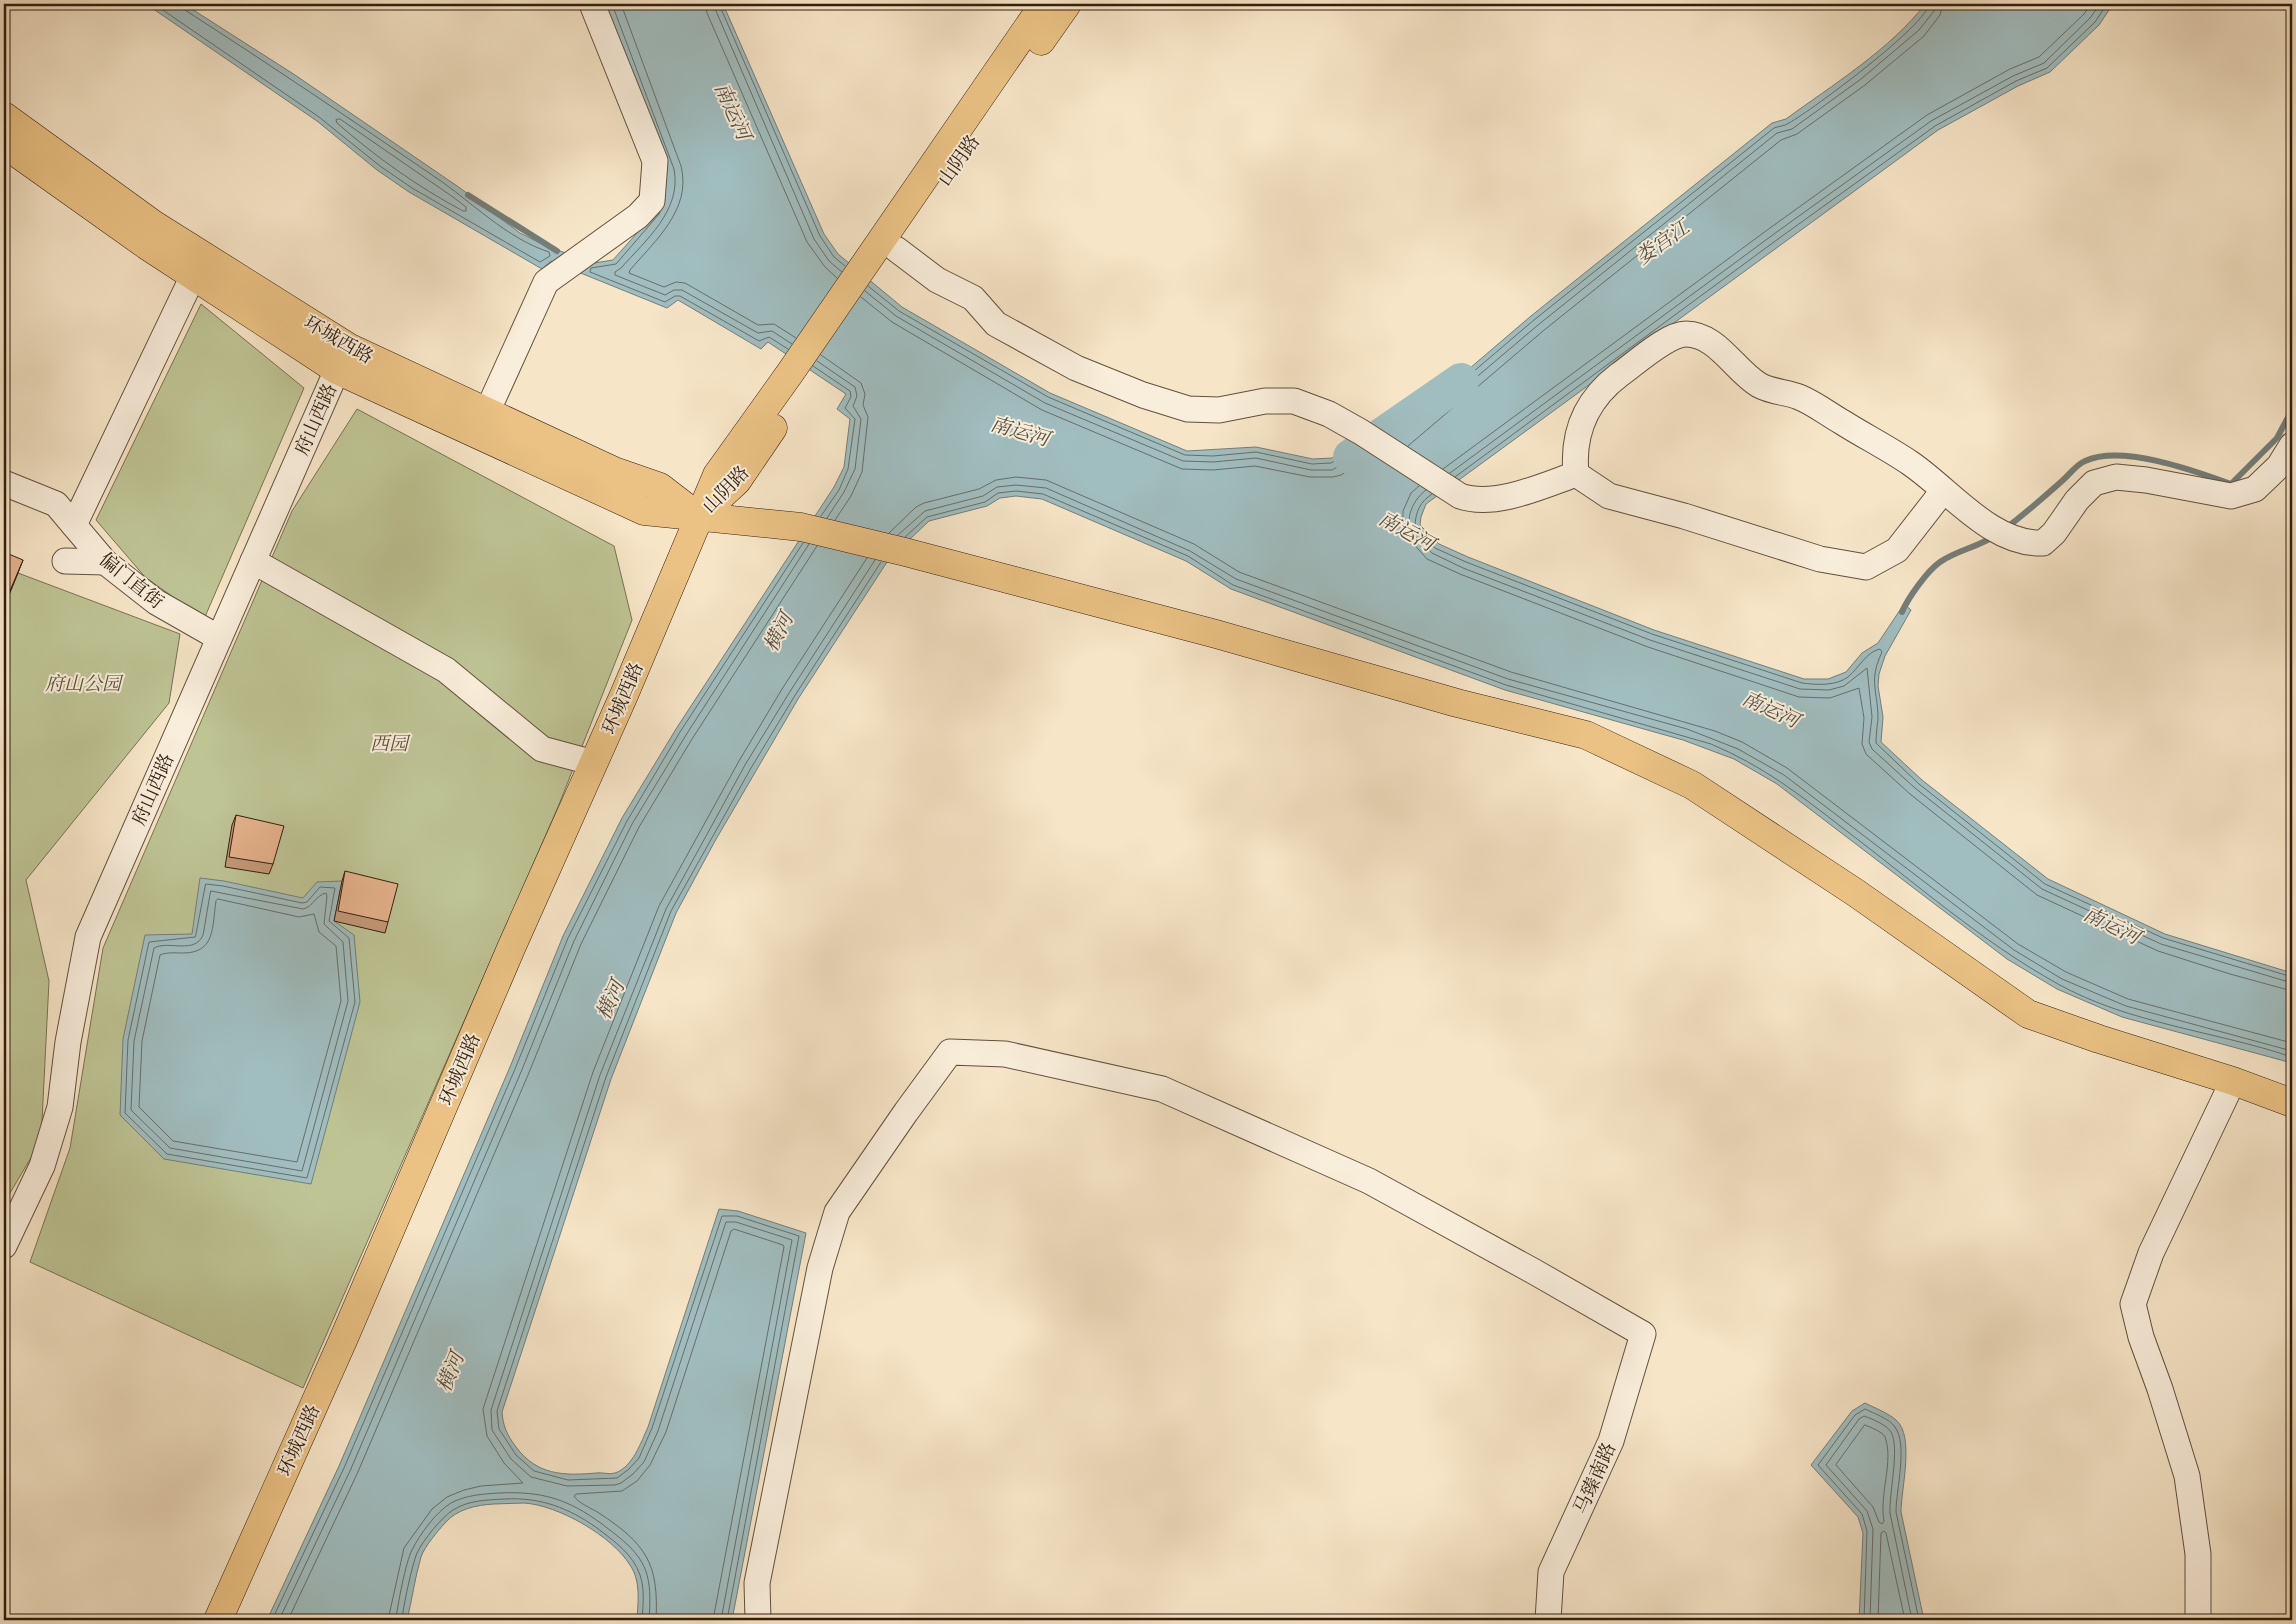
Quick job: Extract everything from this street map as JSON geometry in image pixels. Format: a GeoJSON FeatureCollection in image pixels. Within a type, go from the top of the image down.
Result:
{"type":"FeatureCollection","features":[{"type":"Feature","properties":{"kind":"main road","name":"山阴路"},"geometry":{"type":"LineString","coordinates":[[699,517],[717,475],[798,377],[1044,4]]}},
{"type":"Feature","properties":{"kind":"main road","name":"山阴路"},"geometry":{"type":"LineString","coordinates":[[866,276],[896,249],[1067,4]]}},
{"type":"Feature","properties":{"kind":"main road","name":"环城西路"},"geometry":{"type":"LineString","coordinates":[[4,116],[343,359],[487,412],[614,471],[660,487],[699,517]]}},
{"type":"Feature","properties":{"kind":"main road","name":"环城西路"},"geometry":{"type":"LineString","coordinates":[[4,144],[194,276],[343,359],[644,511],[699,517]]}},
{"type":"Feature","properties":{"kind":"main road","name":"环城西路"},"geometry":{"type":"LineString","coordinates":[[218,1620],[344,1338],[699,517]]}},
{"type":"Feature","properties":{"kind":"main road"},"geometry":{"type":"LineString","coordinates":[[699,517],[801,527],[905,552],[1216,634],[1457,703],[1586,736],[1692,785],[1856,893],[2028,1014],[2233,1081],[2292,1103]]}},
{"type":"Feature","properties":{"kind":"street"},"geometry":{"type":"LineString","coordinates":[[487,412],[546,282],[638,216],[652,201],[655,161],[592,4]]}},
{"type":"Feature","properties":{"kind":"street"},"geometry":{"type":"LineString","coordinates":[[896,249],[937,280],[973,298],[996,324],[1076,368],[1143,395],[1188,409],[1218,410],[1265,401],[1294,401],[1329,414],[1361,432],[1450,489],[1472,500],[1488,500],[1576,474]]}},
{"type":"Feature","properties":{"kind":"street"},"geometry":{"type":"LineString","coordinates":[[74,525],[194,276]]}},
{"type":"Feature","properties":{"kind":"street"},"geometry":{"type":"LineString","coordinates":[[1576,474],[1577,435],[1587,408],[1607,384],[1672,337],[1687,334],[1708,340],[1759,385],[1800,398],[1911,464],[1943,491],[1988,524],[2011,538],[2032,544],[2043,543],[2054,533],[2077,500],[2094,483],[2116,477],[2146,480],[2231,496],[2255,489],[2279,466],[2292,444]]}},
{"type":"Feature","properties":{"kind":"street","name":"府山西路"},"geometry":{"type":"LineString","coordinates":[[4,1246],[42,1166],[60,1107],[68,1042],[88,937],[252,561],[343,359]]}},
{"type":"Feature","properties":{"kind":"street"},"geometry":{"type":"LineString","coordinates":[[1576,474],[1608,496],[1684,516],[1820,560],[1866,567],[1897,550],[1943,491]]}},
{"type":"Feature","properties":{"kind":"street","name":"偏门直街"},"geometry":{"type":"LineString","coordinates":[[4,483],[56,504],[104,562],[156,602],[219,638]]}},
{"type":"Feature","properties":{"kind":"street"},"geometry":{"type":"LineString","coordinates":[[65,561],[104,562]]}},
{"type":"Feature","properties":{"kind":"street"},"geometry":{"type":"LineString","coordinates":[[252,561],[446,670],[542,748],[594,763]]}},
{"type":"Feature","properties":{"kind":"street","name":"马臻南路"},"geometry":{"type":"LineString","coordinates":[[758,1620],[757,1583],[820,1268],[837,1212],[950,1052],[1005,1054],[1162,1089],[1368,1181],[1533,1271],[1643,1334],[1611,1441],[1551,1572],[1548,1620]]}},
{"type":"Feature","properties":{"kind":"street"},"geometry":{"type":"LineString","coordinates":[[2198,1620],[2198,1554],[2187,1476],[2160,1389],[2141,1337],[2133,1304],[2151,1253],[2233,1081]]}},
{"type":"Feature","properties":{"kind":"green space"},"geometry":{"type":"Polygon","coordinates":[[[201,304],[304,388],[204,619],[145,577],[96,520],[201,304]]]}},
{"type":"Feature","properties":{"kind":"green space","name":"西园"},"geometry":{"type":"Polygon","coordinates":[[[357,409],[614,546],[632,620],[558,807],[303,1388],[30,1262],[70,1148],[103,948],[292,511],[357,409]]]}},
{"type":"Feature","properties":{"kind":"green space","name":"府山公园"},"geometry":{"type":"Polygon","coordinates":[[[18,573],[180,634],[169,703],[26,880],[49,981],[41,1141],[4,1203],[4,607],[18,573]]]}},
{"type":"Feature","properties":{"kind":"water"},"geometry":{"type":"Polygon","coordinates":[[[146,4],[184,4],[295,75],[460,188],[520,233],[546,246],[594,263],[613,260],[654,214],[662,196],[600,4],[723,4],[824,234],[838,254],[902,307],[1050,393],[1187,451],[1256,447],[1313,459],[1332,458],[1386,425],[1395,432],[1531,316],[1772,123],[1786,119],[1860,66],[1911,21],[1925,4],[2113,4],[2099,25],[2050,72],[2018,86],[1938,130],[1426,504],[1420,525],[1439,544],[1468,557],[1654,630],[1804,679],[1828,679],[1846,672],[1862,653],[1878,643],[1904,604],[1911,610],[1885,656],[1879,674],[1878,686],[1883,717],[1881,742],[1922,780],[2048,879],[2165,934],[2292,973],[2292,1063],[2122,1017],[2057,989],[2007,959],[1777,784],[1734,759],[1683,740],[1505,690],[1231,589],[1186,561],[1042,499],[1016,496],[1000,498],[987,506],[929,521],[889,559],[798,699],[715,841],[676,913],[611,1079],[502,1412],[504,1426],[513,1443],[524,1456],[542,1468],[552,1472],[573,1474],[613,1474],[621,1470],[632,1460],[648,1427],[719,1209],[738,1211],[806,1233],[732,1620],[637,1620],[638,1592],[636,1578],[634,1571],[622,1554],[598,1533],[568,1516],[552,1509],[524,1503],[480,1505],[455,1514],[445,1523],[428,1544],[421,1557],[407,1620],[267,1620],[339,1466],[510,1067],[563,936],[622,818],[676,729],[834,487],[844,467],[850,419],[837,409],[846,394],[768,342],[761,349],[678,300],[667,308],[551,261],[542,269],[409,192],[377,170],[317,121],[146,4]]]}},
{"type":"Feature","properties":{"kind":"water"},"geometry":{"type":"Polygon","coordinates":[[[200,878],[224,881],[303,898],[317,882],[342,881],[334,921],[354,935],[360,1002],[311,1184],[164,1159],[120,1115],[123,1039],[145,935],[192,934],[200,878]]]}},
{"type":"Feature","properties":{"kind":"water"},"geometry":{"type":"Polygon","coordinates":[[[1865,1403],[1896,1420],[1902,1428],[1905,1438],[1906,1463],[1901,1512],[1924,1620],[1859,1620],[1863,1533],[1858,1517],[1811,1465],[1852,1411],[1865,1403]]]}},
{"type":"Feature","properties":{"kind":"building"},"geometry":{"type":"Polygon","coordinates":[[[4,552],[23,560],[4,605],[4,552]]]}},
{"type":"Feature","properties":{"kind":"building"},"geometry":{"type":"Polygon","coordinates":[[[236,815],[284,826],[273,864],[229,857],[236,815]]]}},
{"type":"Feature","properties":{"kind":"building"},"geometry":{"type":"Polygon","coordinates":[[[345,871],[398,884],[388,922],[338,911],[345,871]]]}},
{"type":"Feature","properties":{"kind":"waterway"},"geometry":{"type":"LineString","coordinates":[[468,195],[557,251]]}},
{"type":"Feature","properties":{"kind":"waterway","name":"娄宫江"},"geometry":{"type":"LineString","coordinates":[[1351,457],[1461,381]]}},
{"type":"Feature","properties":{"kind":"waterway"},"geometry":{"type":"LineString","coordinates":[[2006,528],[2042,499],[2079,465],[2085,461],[2100,457],[2138,457],[2158,461],[2231,484],[2277,438],[2292,410]]}},
{"type":"Feature","properties":{"kind":"waterway"},"geometry":{"type":"LineString","coordinates":[[1902,612],[1918,585],[1935,566],[1947,558],[1996,535]]}},
{"type":"Feature","properties":{"kind":"water label","name":"南运河"},"geometry":{"type":"Point","coordinates":[733,111]}},
{"type":"Feature","properties":{"kind":"water label","name":"南运河"},"geometry":{"type":"Point","coordinates":[1020,431]}},
{"type":"Feature","properties":{"kind":"water label","name":"南运河"},"geometry":{"type":"Point","coordinates":[1407,531]}},
{"type":"Feature","properties":{"kind":"water label","name":"横河"},"geometry":{"type":"Point","coordinates":[778,632]}},
{"type":"Feature","properties":{"kind":"water label","name":"南运河"},"geometry":{"type":"Point","coordinates":[1771,709]}},
{"type":"Feature","properties":{"kind":"water label","name":"南运河"},"geometry":{"type":"Point","coordinates":[2112,925]}},
{"type":"Feature","properties":{"kind":"water label","name":"横河"},"geometry":{"type":"Point","coordinates":[610,1000]}},
{"type":"Feature","properties":{"kind":"water label","name":"横河"},"geometry":{"type":"Point","coordinates":[450,1372]}}]}
